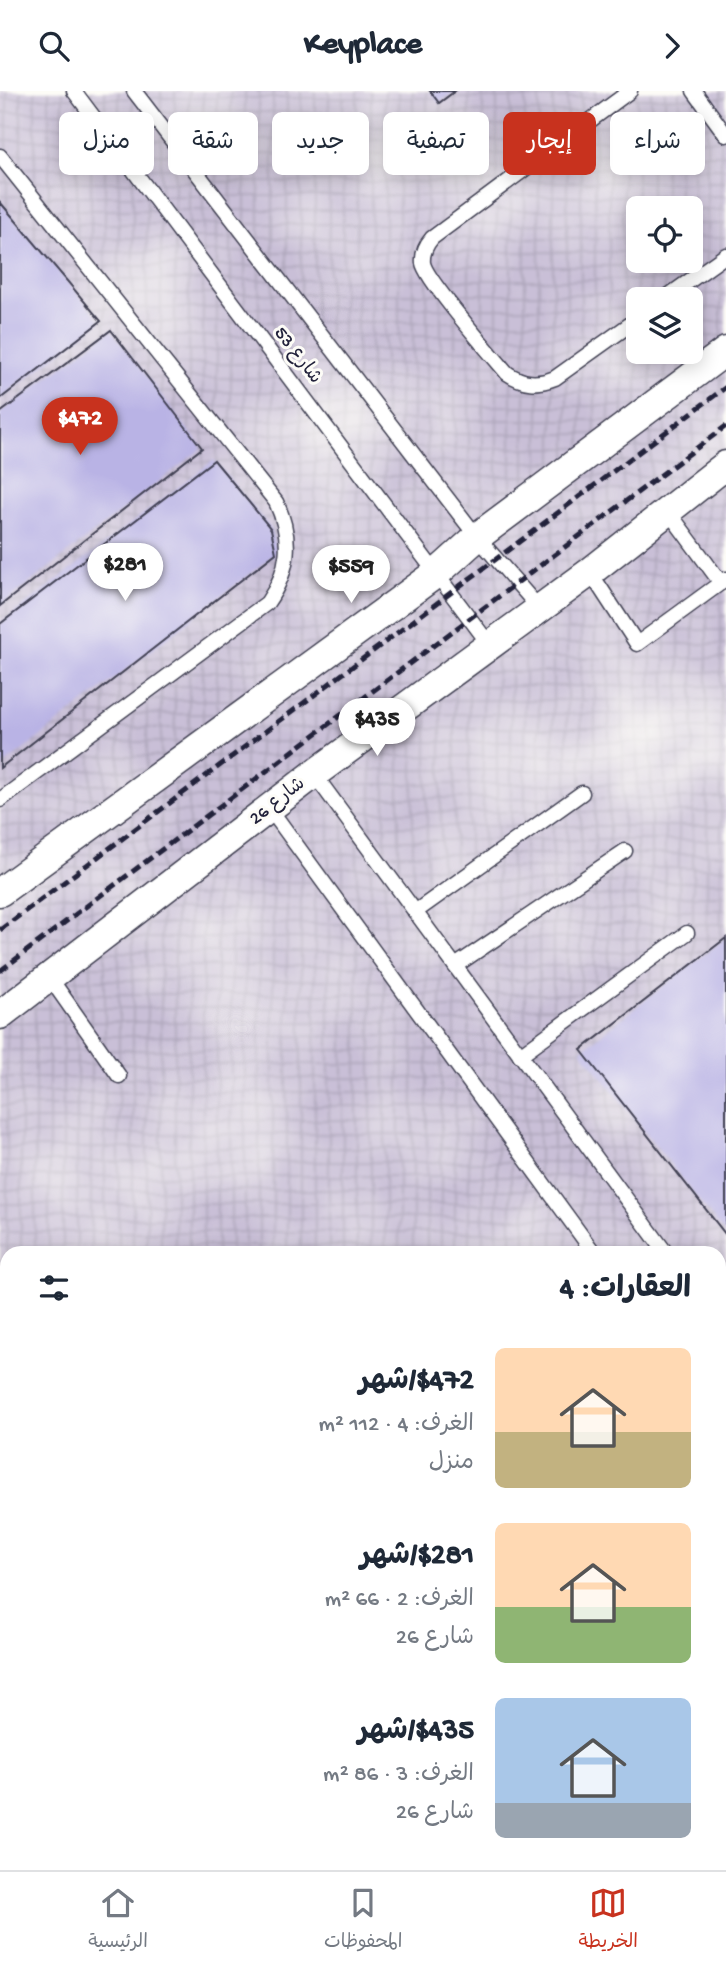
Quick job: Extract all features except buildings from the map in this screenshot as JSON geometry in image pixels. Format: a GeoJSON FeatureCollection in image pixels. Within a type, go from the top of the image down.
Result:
{"type":"FeatureCollection","features":[{"type":"Feature","properties":{"kind":"street"},"geometry":{"type":"LineString","coordinates":[[0,892],[437,573],[477,537],[726,351]]}},
{"type":"Feature","properties":{"kind":"street","name":"شارع 26"},"geometry":{"type":"LineString","coordinates":[[0,1015],[314,774],[590,572],[726,465]]}},
{"type":"Feature","properties":{"kind":"lane","name":"شارع 53"},"geometry":{"type":"LineString","coordinates":[[74,91],[489,644]]}},
{"type":"Feature","properties":{"kind":"lane","name":"شارع 53"},"geometry":{"type":"LineString","coordinates":[[134,91],[477,537],[539,608]]}},
{"type":"Feature","properties":{"kind":"lane"},"geometry":{"type":"LineString","coordinates":[[626,327],[555,378],[543,383],[517,380],[507,373],[463,319],[431,278],[423,263],[426,245],[432,238],[630,91]]}},
{"type":"Feature","properties":{"kind":"lane"},"geometry":{"type":"LineString","coordinates":[[694,91],[726,135]]}},
{"type":"Feature","properties":{"kind":"lane"},"geometry":{"type":"LineString","coordinates":[[0,156],[276,502],[284,518],[288,554],[278,588],[267,603],[0,800]]}},
{"type":"Feature","properties":{"kind":"lane"},"geometry":{"type":"LineString","coordinates":[[681,287],[726,255]]}},
{"type":"Feature","properties":{"kind":"lane"},"geometry":{"type":"LineString","coordinates":[[590,572],[637,644],[723,581],[668,511]]}},
{"type":"Feature","properties":{"kind":"lane"},"geometry":{"type":"LineString","coordinates":[[314,774],[661,1246]]}},
{"type":"Feature","properties":{"kind":"lane"},"geometry":{"type":"LineString","coordinates":[[415,912],[582,793]]}},
{"type":"Feature","properties":{"kind":"lane"},"geometry":{"type":"LineString","coordinates":[[270,809],[589,1246]]}},
{"type":"Feature","properties":{"kind":"lane"},"geometry":{"type":"LineString","coordinates":[[455,966],[625,851]]}},
{"type":"Feature","properties":{"kind":"lane"},"geometry":{"type":"LineString","coordinates":[[520,1055],[687,933]]}},
{"type":"Feature","properties":{"kind":"lane"},"geometry":{"type":"LineString","coordinates":[[50,978],[119,1076]]}},
{"type":"Feature","properties":{"kind":"shaded area"},"geometry":{"type":"Polygon","coordinates":[[[0,91],[726,91],[726,1246],[0,1246],[0,91]]]}},
{"type":"Feature","properties":{"kind":"railway"},"geometry":{"type":"LineString","coordinates":[[0,930],[726,387]]}},
{"type":"Feature","properties":{"kind":"railway"},"geometry":{"type":"LineString","coordinates":[[0,971],[726,426]]}}]}
